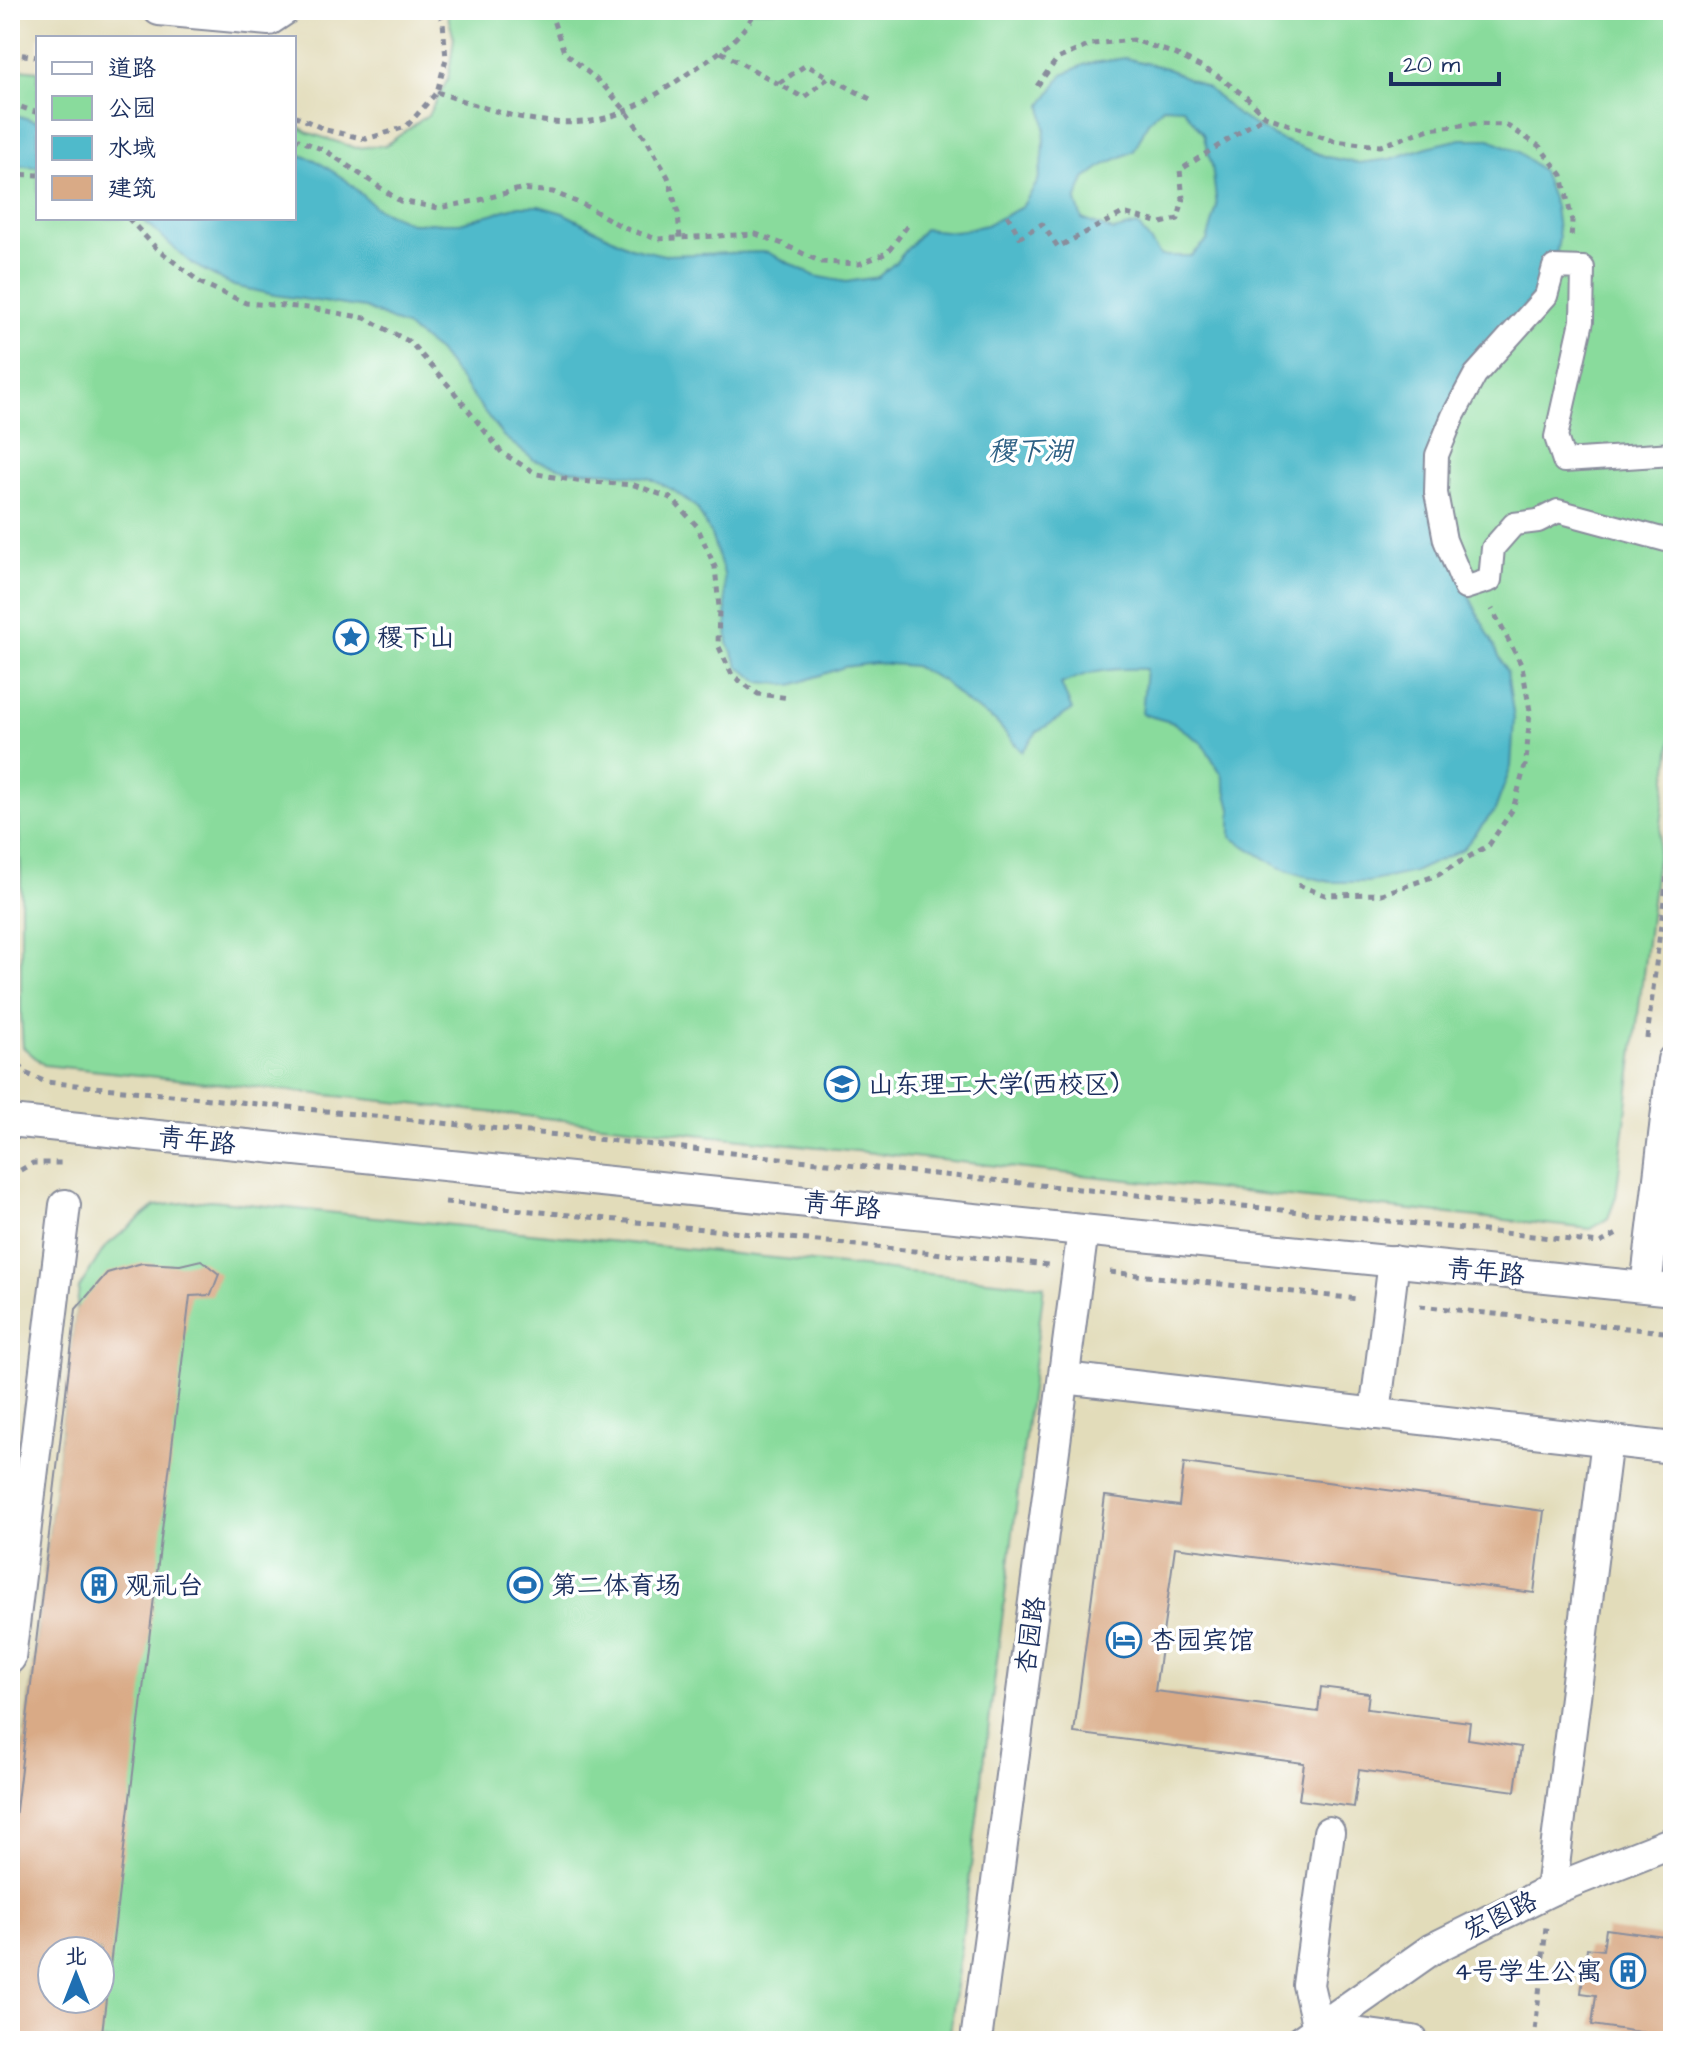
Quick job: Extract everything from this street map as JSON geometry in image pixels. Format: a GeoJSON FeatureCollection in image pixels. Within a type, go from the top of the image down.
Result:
{"type":"FeatureCollection","features":[{"type":"Feature","properties":{"kind":"street"},"geometry":{"type":"LineString","coordinates":[[159,10],[269,20],[284,10]]}},
{"type":"Feature","properties":{"kind":"street"},"geometry":{"type":"LineString","coordinates":[[1673,454],[1564,461],[1556,437],[1582,321],[1583,268],[1554,267],[1546,296],[1475,375],[1453,416],[1437,455],[1436,493],[1445,540],[1465,588],[1490,580],[1493,548],[1514,524],[1538,521],[1558,511],[1673,542]]}},
{"type":"Feature","properties":{"kind":"street"},"geometry":{"type":"LineString","coordinates":[[1659,1288],[1673,1060]]}},
{"type":"Feature","properties":{"kind":"street","name":"青年路"},"geometry":{"type":"LineString","coordinates":[[10,1121],[1659,1288]]}},
{"type":"Feature","properties":{"kind":"street"},"geometry":{"type":"LineString","coordinates":[[10,1658],[65,1205]]}},
{"type":"Feature","properties":{"kind":"street","name":"杏园路"},"geometry":{"type":"LineString","coordinates":[[976,2041],[1083,1230]]}},
{"type":"Feature","properties":{"kind":"street"},"geometry":{"type":"LineString","coordinates":[[1375,1414],[1394,1261]]}},
{"type":"Feature","properties":{"kind":"street"},"geometry":{"type":"LineString","coordinates":[[1064,1378],[1673,1448]]}},
{"type":"Feature","properties":{"kind":"street"},"geometry":{"type":"LineString","coordinates":[[1551,1890],[1607,1440]]}},
{"type":"Feature","properties":{"kind":"street"},"geometry":{"type":"LineString","coordinates":[[1329,1832],[1308,1985],[1310,2035],[1413,2041]]}},
{"type":"Feature","properties":{"kind":"street","name":"宏图路"},"geometry":{"type":"LineString","coordinates":[[1310,2035],[1432,1949],[1551,1890],[1673,1842]]}},
{"type":"Feature","properties":{"kind":"path"},"geometry":{"type":"LineString","coordinates":[[296,116],[326,130],[366,139],[406,127],[437,92],[446,59],[443,22],[438,10]]}},
{"type":"Feature","properties":{"kind":"path"},"geometry":{"type":"LineString","coordinates":[[553,10],[553,20],[564,52],[604,86],[626,111],[668,177],[678,213],[680,238]]}},
{"type":"Feature","properties":{"kind":"path"},"geometry":{"type":"LineString","coordinates":[[437,92],[492,111],[544,122],[596,120],[626,111],[721,52],[750,22],[756,10]]}},
{"type":"Feature","properties":{"kind":"path"},"geometry":{"type":"LineString","coordinates":[[1037,86],[1057,59],[1092,44],[1134,40],[1175,54],[1215,74],[1265,116],[1334,141],[1380,146],[1429,129],[1470,124],[1506,125],[1539,146],[1562,175],[1572,221],[1571,267]]}},
{"type":"Feature","properties":{"kind":"path"},"geometry":{"type":"LineString","coordinates":[[721,52],[804,98],[829,77]]}},
{"type":"Feature","properties":{"kind":"path"},"geometry":{"type":"LineString","coordinates":[[10,53],[36,57]]}},
{"type":"Feature","properties":{"kind":"path"},"geometry":{"type":"LineString","coordinates":[[778,83],[806,65],[872,100]]}},
{"type":"Feature","properties":{"kind":"path"},"geometry":{"type":"LineString","coordinates":[[10,103],[36,112]]}},
{"type":"Feature","properties":{"kind":"path"},"geometry":{"type":"LineString","coordinates":[[1007,215],[1020,237],[1042,224],[1058,247],[1123,213],[1161,223],[1178,219],[1183,199],[1180,170],[1265,116]]}},
{"type":"Feature","properties":{"kind":"path"},"geometry":{"type":"LineString","coordinates":[[296,139],[326,151],[400,201],[439,208],[520,189],[553,192],[588,207],[624,228],[657,239],[756,234],[821,262],[859,264],[887,253],[908,225]]}},
{"type":"Feature","properties":{"kind":"path"},"geometry":{"type":"LineString","coordinates":[[10,174],[36,175]]}},
{"type":"Feature","properties":{"kind":"path"},"geometry":{"type":"LineString","coordinates":[[130,220],[156,248],[201,283],[246,303],[310,308],[365,318],[410,342],[502,453],[537,474],[577,481],[634,485],[671,498],[697,526],[715,567],[719,607],[718,645],[732,675],[758,694],[790,698]]}},
{"type":"Feature","properties":{"kind":"path"},"geometry":{"type":"LineString","coordinates":[[1298,885],[1325,895],[1382,894],[1438,875],[1489,845],[1513,809],[1526,762],[1530,711],[1522,666],[1477,584]]}},
{"type":"Feature","properties":{"kind":"path"},"geometry":{"type":"LineString","coordinates":[[1646,1044],[1673,826]]}},
{"type":"Feature","properties":{"kind":"path"},"geometry":{"type":"LineString","coordinates":[[10,983],[10,1051],[25,1073],[46,1082],[1600,1243],[1617,1234],[1621,1224]]}},
{"type":"Feature","properties":{"kind":"path"},"geometry":{"type":"LineString","coordinates":[[10,1176],[33,1163],[71,1163]]}},
{"type":"Feature","properties":{"kind":"path"},"geometry":{"type":"LineString","coordinates":[[436,1201],[1673,1333]]}},
{"type":"Feature","properties":{"kind":"path"},"geometry":{"type":"LineString","coordinates":[[1534,2041],[1551,1890]]}},
{"type":"Feature","properties":{"kind":"shaded area","name":"山东理工大学(西校区)"},"geometry":{"type":"Polygon","coordinates":[[[10,10],[1673,10],[1673,2041],[10,2041],[10,10]]]}},
{"type":"Feature","properties":{"kind":"green space"},"geometry":{"type":"Polygon","coordinates":[[[446,10],[1673,10],[1673,727],[1616,1197],[1608,1218],[1591,1229],[44,1065],[23,1047],[21,874],[10,665],[10,68],[36,71],[36,220],[296,220],[296,123],[306,132],[356,148],[386,145],[428,115],[448,79],[454,38],[446,10]]]}},
{"type":"Feature","properties":{"kind":"green space","name":"第二体育场"},"geometry":{"type":"Polygon","coordinates":[[[211,1200],[1044,1286],[949,2041],[10,2041],[10,1860],[79,1288],[105,1247],[155,1206],[211,1200]]]}},
{"type":"Feature","properties":{"kind":"water","name":"稷下湖"},"geometry":{"type":"Polygon","coordinates":[[[1125,58],[1166,68],[1208,88],[1237,115],[1279,139],[1327,157],[1359,163],[1391,159],[1461,139],[1490,139],[1519,152],[1542,171],[1555,207],[1559,238],[1554,267],[1475,375],[1437,455],[1465,588],[1507,672],[1514,719],[1511,767],[1495,810],[1463,849],[1414,872],[1368,882],[1330,882],[1279,867],[1231,837],[1231,809],[1222,775],[1203,744],[1174,723],[1142,714],[1146,669],[1102,671],[1061,684],[1072,710],[1037,732],[1022,752],[996,722],[968,704],[943,681],[914,666],[876,663],[844,667],[792,685],[761,682],[739,667],[728,643],[724,574],[711,535],[697,508],[673,490],[649,478],[569,470],[534,460],[503,436],[438,351],[406,327],[365,308],[234,286],[192,264],[143,220],[296,220],[296,154],[315,160],[346,180],[376,208],[411,223],[460,223],[519,206],[539,206],[563,213],[630,247],[664,255],[767,252],[815,276],[846,282],[878,277],[897,261],[924,229],[955,232],[986,225],[1022,207],[1038,181],[1043,157],[1045,128],[1042,105],[1063,74],[1086,64],[1125,58]],[[1163,107],[1148,122],[1134,151],[1104,165],[1085,179],[1076,201],[1082,219],[1113,231],[1138,225],[1161,256],[1191,256],[1207,241],[1217,207],[1212,166],[1203,134],[1183,108],[1163,107]]]}},
{"type":"Feature","properties":{"kind":"water"},"geometry":{"type":"Polygon","coordinates":[[[10,113],[36,121],[36,167],[10,165],[10,113]]]}},
{"type":"Feature","properties":{"kind":"building","name":"观礼台"},"geometry":{"type":"Polygon","coordinates":[[[201,1260],[219,1274],[211,1295],[190,1296],[114,1935],[36,1935],[36,2015],[104,2015],[101,2041],[10,2041],[10,1860],[76,1309],[107,1273],[142,1263],[180,1265],[201,1260]]]}},
{"type":"Feature","properties":{"kind":"building"},"geometry":{"type":"Polygon","coordinates":[[[1184,1463],[1544,1511],[1534,1593],[1175,1547],[1155,1691],[1318,1712],[1321,1687],[1369,1693],[1367,1709],[1470,1722],[1468,1739],[1521,1747],[1515,1791],[1359,1770],[1354,1807],[1299,1800],[1304,1763],[1074,1733],[1105,1496],[1179,1506],[1184,1463]]]}},
{"type":"Feature","properties":{"kind":"building","name":"4号学生公寓"},"geometry":{"type":"Polygon","coordinates":[[[1606,1929],[1673,1938],[1673,2037],[1592,2025],[1596,1995],[1581,1993],[1587,1948],[1603,1950],[1606,1929]]]}},
{"type":"Feature","properties":{"kind":"place","name":"稷下山"},"geometry":{"type":"Point","coordinates":[351,637]}},
{"type":"Feature","properties":{"kind":"place","name":"山东理工大学(西校区)"},"geometry":{"type":"Point","coordinates":[842,1084]}},
{"type":"Feature","properties":{"kind":"place","name":"观礼台"},"geometry":{"type":"Point","coordinates":[99,1585]}},
{"type":"Feature","properties":{"kind":"place","name":"第二体育场"},"geometry":{"type":"Point","coordinates":[525,1585]}},
{"type":"Feature","properties":{"kind":"place","name":"杏园宾馆"},"geometry":{"type":"Point","coordinates":[1124,1640]}},
{"type":"Feature","properties":{"kind":"place","name":"4号学生公寓"},"geometry":{"type":"Point","coordinates":[1628,1971]}}]}
